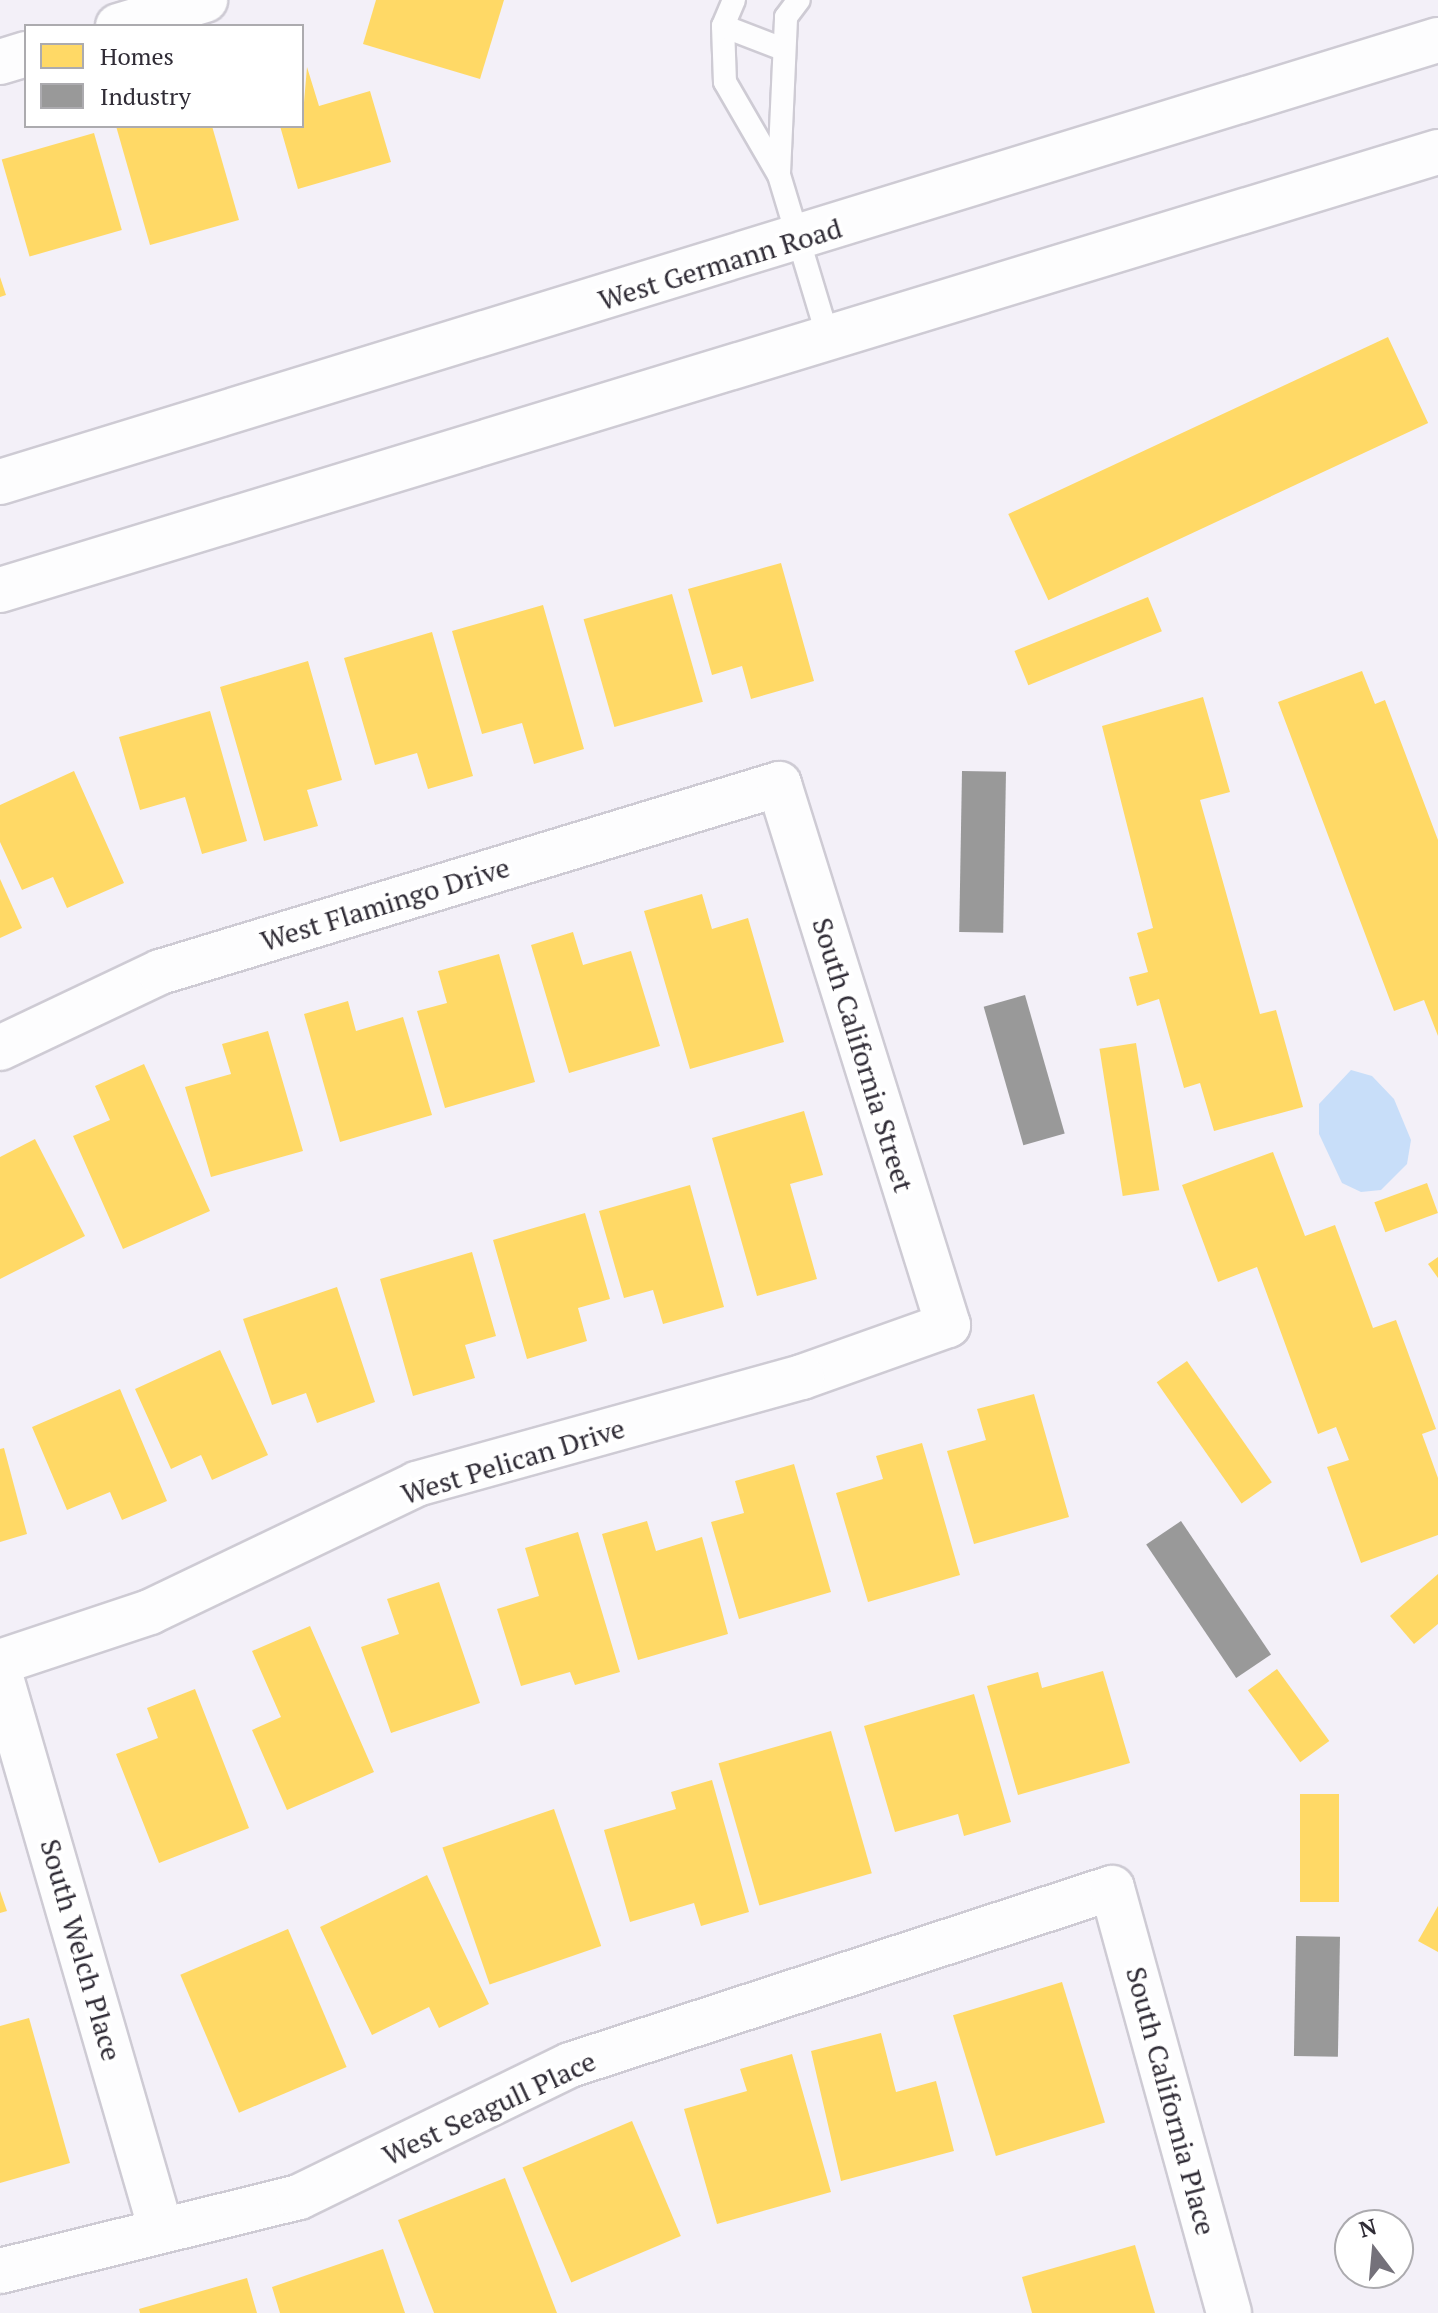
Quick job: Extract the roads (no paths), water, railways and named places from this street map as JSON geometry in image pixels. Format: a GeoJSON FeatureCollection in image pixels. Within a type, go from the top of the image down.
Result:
{"type":"FeatureCollection","features":[{"type":"Feature","properties":{"kind":"street"},"geometry":{"type":"LineString","coordinates":[[125,24],[205,0]]}},
{"type":"Feature","properties":{"kind":"street","name":"West Germann Road"},"geometry":{"type":"LineString","coordinates":[[0,482],[798,240],[1438,40]]}},
{"type":"Feature","properties":{"kind":"street"},"geometry":{"type":"LineString","coordinates":[[0,62],[24,55]]}},
{"type":"Feature","properties":{"kind":"street"},"geometry":{"type":"LineString","coordinates":[[0,590],[1438,152]]}},
{"type":"Feature","properties":{"kind":"street","name":"West Flamingo Drive"},"geometry":{"type":"LineString","coordinates":[[0,1048],[160,972],[779,784]]}},
{"type":"Feature","properties":{"kind":"street","name":"South California Street"},"geometry":{"type":"LineString","coordinates":[[779,784],[948,1325]]}},
{"type":"Feature","properties":{"kind":"street","name":"West Pelican Drive"},"geometry":{"type":"LineString","coordinates":[[0,1662],[150,1612],[417,1484],[802,1377],[948,1325]]}},
{"type":"Feature","properties":{"kind":"street","name":"South Welch Place"},"geometry":{"type":"LineString","coordinates":[[0,1674],[160,2226]]}},
{"type":"Feature","properties":{"kind":"street","name":"West Seagull Place"},"geometry":{"type":"LineString","coordinates":[[0,2271],[160,2226],[299,2197],[570,2065],[1112,1888]]}},
{"type":"Feature","properties":{"kind":"street","name":"South California Place"},"geometry":{"type":"LineString","coordinates":[[1112,1888],[1229,2313]]}},
{"type":"Feature","properties":{"kind":"lane"},"geometry":{"type":"LineString","coordinates":[[734,0],[723,26],[725,82],[779,175],[828,337]]}},
{"type":"Feature","properties":{"kind":"lane"},"geometry":{"type":"LineString","coordinates":[[779,175],[786,17],[799,0]]}},
{"type":"Feature","properties":{"kind":"lane"},"geometry":{"type":"LineString","coordinates":[[723,26],[783,49]]}},
{"type":"Feature","properties":{"kind":"water"},"geometry":{"type":"Polygon","coordinates":[[[1351,1070],[1372,1076],[1394,1099],[1411,1140],[1407,1164],[1381,1190],[1361,1192],[1342,1183],[1319,1134],[1319,1104],[1351,1070]]]}}]}
